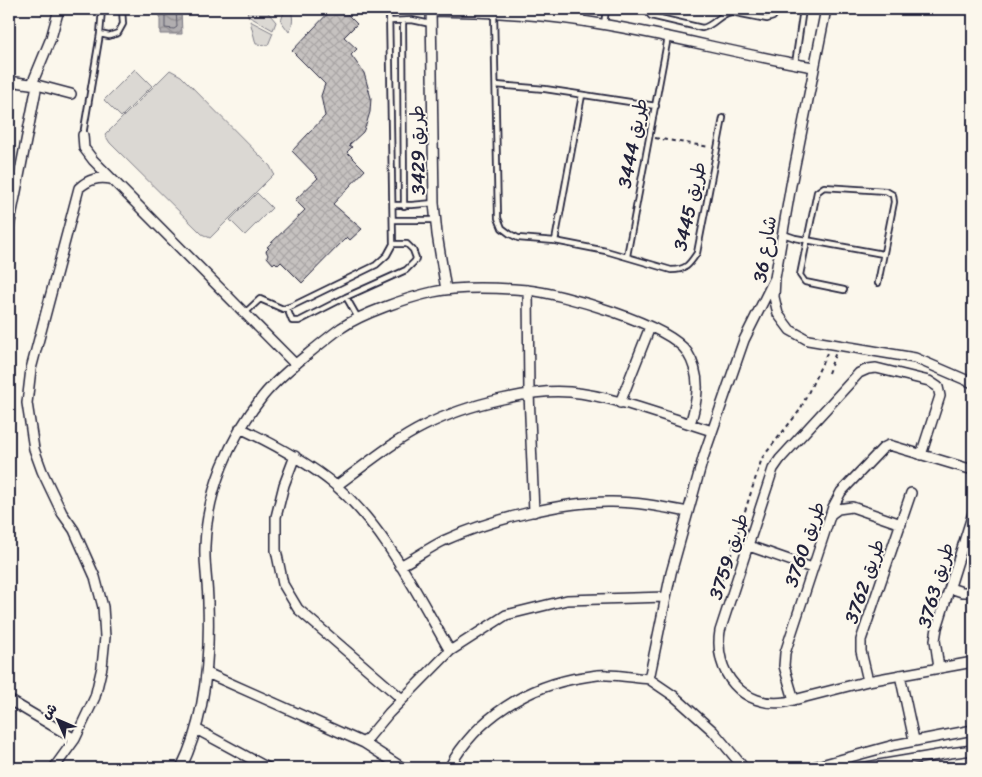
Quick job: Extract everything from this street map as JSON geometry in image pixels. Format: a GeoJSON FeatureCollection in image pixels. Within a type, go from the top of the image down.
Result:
{"type":"FeatureCollection","features":[{"type":"Feature","properties":{"kind":"street"},"geometry":{"type":"LineString","coordinates":[[9,227],[35,85],[59,9]]}},
{"type":"Feature","properties":{"kind":"street","name":"شارع 36"},"geometry":{"type":"LineString","coordinates":[[826,9],[773,290],[780,319],[790,330],[808,340],[916,358],[973,383]]}},
{"type":"Feature","properties":{"kind":"street"},"geometry":{"type":"LineString","coordinates":[[430,10],[494,12],[581,20],[668,36],[814,67]]}},
{"type":"Feature","properties":{"kind":"street","name":"طريق 3429"},"geometry":{"type":"LineString","coordinates":[[430,10],[434,203],[446,290]]}},
{"type":"Feature","properties":{"kind":"street"},"geometry":{"type":"LineString","coordinates":[[9,81],[71,94]]}},
{"type":"Feature","properties":{"kind":"street"},"geometry":{"type":"LineString","coordinates":[[83,135],[84,148],[87,154],[295,364]]}},
{"type":"Feature","properties":{"kind":"street"},"geometry":{"type":"LineString","coordinates":[[54,768],[75,739],[95,697],[102,667],[105,637],[102,606],[95,577],[84,549],[62,513],[42,471],[34,449],[27,403],[31,369],[79,188],[86,181],[111,179]]}},
{"type":"Feature","properties":{"kind":"street"},"geometry":{"type":"LineString","coordinates":[[649,679],[666,597],[704,455],[744,340],[775,278]]}},
{"type":"Feature","properties":{"kind":"street"},"geometry":{"type":"LineString","coordinates":[[181,768],[196,729],[207,673],[209,631],[205,548],[209,506],[221,466],[240,428],[265,394],[295,364],[343,326],[384,307],[446,290],[528,290],[590,305],[650,327],[674,339],[685,350],[694,364],[698,379],[698,396],[690,424]]}},
{"type":"Feature","properties":{"kind":"street"},"geometry":{"type":"LineString","coordinates":[[528,290],[534,512]]}},
{"type":"Feature","properties":{"kind":"street"},"geometry":{"type":"LineString","coordinates":[[620,403],[650,327]]}},
{"type":"Feature","properties":{"kind":"street","name":"طريق 3759"},"geometry":{"type":"LineString","coordinates":[[921,455],[940,396],[938,387],[929,381],[880,369],[863,370],[776,464],[771,474],[720,631],[718,647],[721,662],[734,684],[752,698],[772,703],[794,700],[868,681],[973,662]]}},
{"type":"Feature","properties":{"kind":"street"},"geometry":{"type":"LineString","coordinates":[[336,486],[422,427],[456,411],[530,393],[572,392],[620,403],[712,431]]}},
{"type":"Feature","properties":{"kind":"street"},"geometry":{"type":"LineString","coordinates":[[240,428],[295,456],[336,486],[361,511],[383,539],[450,651]]}},
{"type":"Feature","properties":{"kind":"street","name":"طريق 3760"},"geometry":{"type":"LineString","coordinates":[[794,700],[785,670],[784,658],[831,514],[838,497],[845,488],[883,448],[892,445],[973,470]]}},
{"type":"Feature","properties":{"kind":"street"},"geometry":{"type":"LineString","coordinates":[[295,456],[284,485],[276,517],[276,550],[283,584],[298,610],[402,699]]}},
{"type":"Feature","properties":{"kind":"street"},"geometry":{"type":"LineString","coordinates":[[845,488],[846,499],[852,507]]}},
{"type":"Feature","properties":{"kind":"street","name":"طريق 3762"},"geometry":{"type":"LineString","coordinates":[[868,681],[861,651],[861,640],[911,493]]}},
{"type":"Feature","properties":{"kind":"street"},"geometry":{"type":"LineString","coordinates":[[400,566],[442,542],[487,524],[572,504],[611,502],[650,504],[688,512]]}},
{"type":"Feature","properties":{"kind":"street"},"geometry":{"type":"LineString","coordinates":[[831,514],[838,509],[852,507],[900,524]]}},
{"type":"Feature","properties":{"kind":"street","name":"طريق 3763"},"geometry":{"type":"LineString","coordinates":[[939,668],[936,634],[973,513]]}},
{"type":"Feature","properties":{"kind":"street"},"geometry":{"type":"LineString","coordinates":[[749,546],[812,568]]}},
{"type":"Feature","properties":{"kind":"street"},"geometry":{"type":"LineString","coordinates":[[950,588],[962,592],[973,592]]}},
{"type":"Feature","properties":{"kind":"street"},"geometry":{"type":"LineString","coordinates":[[364,743],[402,699],[450,651],[506,615],[567,600],[666,597]]}},
{"type":"Feature","properties":{"kind":"street"},"geometry":{"type":"LineString","coordinates":[[207,673],[364,743],[403,768]]}},
{"type":"Feature","properties":{"kind":"street"},"geometry":{"type":"LineString","coordinates":[[449,768],[458,752],[487,720],[522,696],[563,680],[606,674],[649,679],[674,696],[712,731],[744,768]]}},
{"type":"Feature","properties":{"kind":"street"},"geometry":{"type":"LineString","coordinates":[[900,675],[914,740]]}},
{"type":"Feature","properties":{"kind":"street"},"geometry":{"type":"LineString","coordinates":[[9,700],[75,739]]}},
{"type":"Feature","properties":{"kind":"street"},"geometry":{"type":"LineString","coordinates":[[196,729],[268,768]]}},
{"type":"Feature","properties":{"kind":"street"},"geometry":{"type":"LineString","coordinates":[[810,768],[914,740],[973,730]]}},
{"type":"Feature","properties":{"kind":"street"},"geometry":{"type":"LineString","coordinates":[[861,768],[973,750]]}},
{"type":"Feature","properties":{"kind":"lane"},"geometry":{"type":"LineString","coordinates":[[83,135],[100,34],[102,9]]}},
{"type":"Feature","properties":{"kind":"lane"},"geometry":{"type":"LineString","coordinates":[[100,34],[109,36],[118,33],[123,24],[122,9]]}},
{"type":"Feature","properties":{"kind":"lane"},"geometry":{"type":"LineString","coordinates":[[244,313],[260,299],[279,308],[287,308],[376,265],[387,255],[393,244],[391,21],[389,9]]}},
{"type":"Feature","properties":{"kind":"lane"},"geometry":{"type":"LineString","coordinates":[[581,20],[583,9]]}},
{"type":"Feature","properties":{"kind":"lane"},"geometry":{"type":"LineString","coordinates":[[604,25],[606,9]]}},
{"type":"Feature","properties":{"kind":"lane"},"geometry":{"type":"LineString","coordinates":[[645,9],[650,16],[702,28],[710,26],[726,12],[767,19],[773,17],[778,9]]}},
{"type":"Feature","properties":{"kind":"lane"},"geometry":{"type":"LineString","coordinates":[[795,64],[803,9]]}},
{"type":"Feature","properties":{"kind":"lane"},"geometry":{"type":"LineString","coordinates":[[494,12],[496,86],[545,89],[656,106]]}},
{"type":"Feature","properties":{"kind":"lane"},"geometry":{"type":"LineString","coordinates":[[391,21],[414,20],[431,24]]}},
{"type":"Feature","properties":{"kind":"lane"},"geometry":{"type":"LineString","coordinates":[[403,21],[404,206]]}},
{"type":"Feature","properties":{"kind":"lane","name":"طريق 3444"},"geometry":{"type":"LineString","coordinates":[[627,256],[668,36]]}},
{"type":"Feature","properties":{"kind":"lane","name":"طريق 3445"},"geometry":{"type":"LineString","coordinates":[[496,86],[499,224],[510,234],[518,238],[555,241],[627,256],[671,270],[681,270],[692,261],[696,253],[723,118]]}},
{"type":"Feature","properties":{"kind":"lane"},"geometry":{"type":"LineString","coordinates":[[555,241],[582,95]]}},
{"type":"Feature","properties":{"kind":"lane"},"geometry":{"type":"LineString","coordinates":[[844,290],[805,282],[800,275],[816,196],[820,189],[824,187],[890,192],[894,198],[878,283]]}},
{"type":"Feature","properties":{"kind":"lane"},"geometry":{"type":"LineString","coordinates":[[394,205],[434,203]]}},
{"type":"Feature","properties":{"kind":"lane"},"geometry":{"type":"LineString","coordinates":[[393,220],[435,220]]}},
{"type":"Feature","properties":{"kind":"lane"},"geometry":{"type":"LineString","coordinates":[[783,234],[883,254]]}},
{"type":"Feature","properties":{"kind":"lane"},"geometry":{"type":"LineString","coordinates":[[287,308],[292,321],[300,321],[346,297],[406,270],[416,258],[411,247],[402,243],[393,244]]}},
{"type":"Feature","properties":{"kind":"lane"},"geometry":{"type":"LineString","coordinates":[[346,297],[358,319]]}},
{"type":"Feature","properties":{"kind":"path"},"geometry":{"type":"LineString","coordinates":[[650,138],[717,148]]}},
{"type":"Feature","properties":{"kind":"path"},"geometry":{"type":"LineString","coordinates":[[828,373],[839,345]]}},
{"type":"Feature","properties":{"kind":"shaded area"},"geometry":{"type":"Polygon","coordinates":[[[247,9],[265,9],[276,22],[273,30],[248,16],[247,9]]]}},
{"type":"Feature","properties":{"kind":"shaded area"},"geometry":{"type":"Polygon","coordinates":[[[285,9],[290,9],[292,15],[292,24],[289,32],[281,21],[285,9]]]}},
{"type":"Feature","properties":{"kind":"shaded area"},"geometry":{"type":"Polygon","coordinates":[[[250,21],[273,33],[268,45],[256,44],[250,21]]]}},
{"type":"Feature","properties":{"kind":"shaded area"},"geometry":{"type":"Polygon","coordinates":[[[135,69],[152,86],[121,117],[104,100],[135,69]]]}},
{"type":"Feature","properties":{"kind":"shaded area"},"geometry":{"type":"Polygon","coordinates":[[[170,70],[181,76],[270,166],[274,174],[210,238],[202,234],[110,143],[105,135],[170,70]]]}},
{"type":"Feature","properties":{"kind":"shaded area"},"geometry":{"type":"Polygon","coordinates":[[[257,193],[272,208],[245,235],[230,220],[257,193]]]}},
{"type":"Feature","properties":{"kind":"water"},"geometry":{"type":"Polygon","coordinates":[[[160,9],[181,9],[182,34],[160,34],[160,9]]]}},
{"type":"Feature","properties":{"kind":"building"},"geometry":{"type":"Polygon","coordinates":[[[332,9],[342,9],[357,24],[344,37],[357,49],[351,55],[364,73],[371,98],[370,112],[363,132],[349,145],[352,147],[347,152],[365,170],[333,204],[362,229],[350,240],[347,237],[302,283],[281,262],[278,265],[275,262],[273,264],[267,257],[266,251],[269,248],[267,247],[305,210],[295,200],[318,178],[292,151],[325,116],[321,96],[325,84],[292,51],[332,9]]]}}]}
